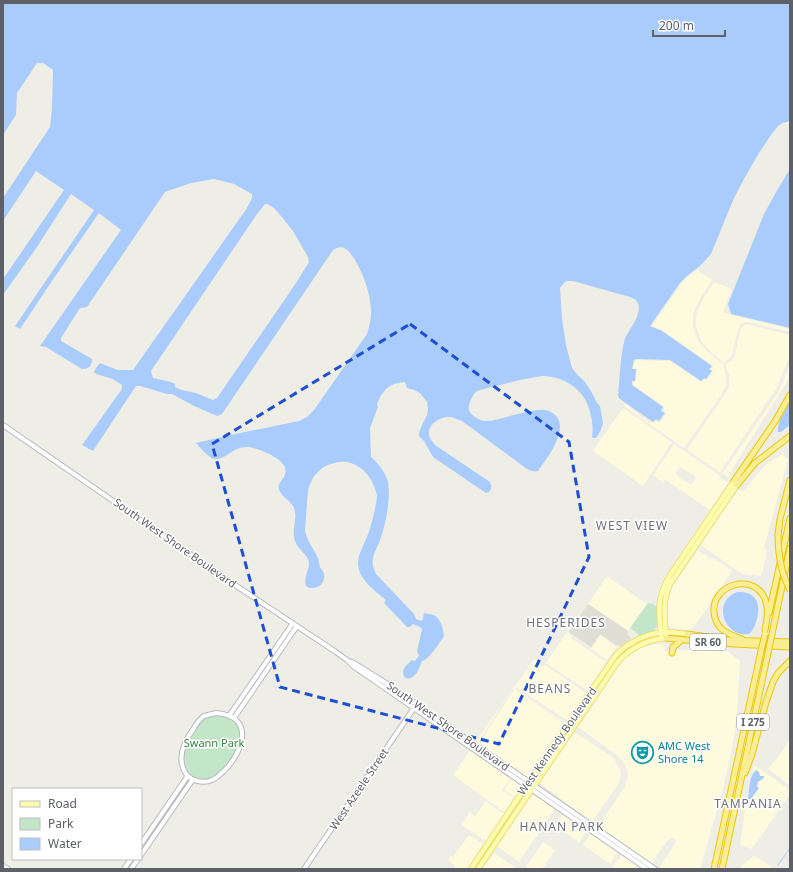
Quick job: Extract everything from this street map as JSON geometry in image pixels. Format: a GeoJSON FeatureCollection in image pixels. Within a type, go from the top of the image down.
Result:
{"type":"FeatureCollection","features":[{"type":"Feature","properties":{"kind":"highway"},"geometry":{"type":"LineString","coordinates":[[736,483],[790,395]]}},
{"type":"Feature","properties":{"kind":"highway"},"geometry":{"type":"LineString","coordinates":[[736,483],[755,463],[790,436]]}},
{"type":"Feature","properties":{"kind":"highway"},"geometry":{"type":"LineString","coordinates":[[790,480],[780,519],[778,535],[780,562],[784,577],[790,590]]}},
{"type":"Feature","properties":{"kind":"highway","name":"I 275"},"geometry":{"type":"LineString","coordinates":[[714,869],[790,518]]}},
{"type":"Feature","properties":{"kind":"highway","name":"I 275"},"geometry":{"type":"LineString","coordinates":[[722,869],[790,548]]}},
{"type":"Feature","properties":{"kind":"highway"},"geometry":{"type":"LineString","coordinates":[[742,639],[724,632],[718,625],[714,614],[715,604],[718,597],[724,590],[732,586],[743,584],[750,586],[758,590],[763,595],[767,610],[765,632]]}},
{"type":"Feature","properties":{"kind":"highway","name":"SR 60"},"geometry":{"type":"LineString","coordinates":[[687,634],[720,639],[790,642]]}},
{"type":"Feature","properties":{"kind":"highway","name":"SR 60"},"geometry":{"type":"LineString","coordinates":[[663,639],[790,647]]}},
{"type":"Feature","properties":{"kind":"highway"},"geometry":{"type":"LineString","coordinates":[[672,653],[673,647],[682,640]]}},
{"type":"Feature","properties":{"kind":"highway"},"geometry":{"type":"LineString","coordinates":[[738,791],[749,761],[773,682],[778,673],[790,661]]}},
{"type":"Feature","properties":{"kind":"main road"},"geometry":{"type":"LineString","coordinates":[[663,639],[664,605],[668,589],[694,544],[736,483]]}},
{"type":"Feature","properties":{"kind":"main road","name":"SR 60"},"geometry":{"type":"LineString","coordinates":[[663,632],[687,634]]}},
{"type":"Feature","properties":{"kind":"main road","name":"West Kennedy Boulevard"},"geometry":{"type":"LineString","coordinates":[[471,869],[549,751],[590,694],[610,663],[622,649],[639,639],[663,632]]}},
{"type":"Feature","properties":{"kind":"main road"},"geometry":{"type":"LineString","coordinates":[[630,650],[639,639]]}},
{"type":"Feature","properties":{"kind":"main road","name":"West Kennedy Boulevard"},"geometry":{"type":"LineString","coordinates":[[478,869],[621,658],[630,650],[644,643],[663,639]]}},
{"type":"Feature","properties":{"kind":"main road"},"geometry":{"type":"LineString","coordinates":[[610,663],[610,673]]}},
{"type":"Feature","properties":{"kind":"main road"},"geometry":{"type":"LineString","coordinates":[[590,694],[594,697]]}},
{"type":"Feature","properties":{"kind":"street","name":"South West Shore Boulevard"},"geometry":{"type":"LineString","coordinates":[[3,425],[347,660],[386,683],[528,784]]}},
{"type":"Feature","properties":{"kind":"street"},"geometry":{"type":"LineString","coordinates":[[229,716],[293,623]]}},
{"type":"Feature","properties":{"kind":"street"},"geometry":{"type":"LineString","coordinates":[[234,718],[297,626]]}},
{"type":"Feature","properties":{"kind":"street","name":"South West Shore Boulevard"},"geometry":{"type":"LineString","coordinates":[[347,660],[352,666],[528,784]]}},
{"type":"Feature","properties":{"kind":"street","name":"West Azeele Street"},"geometry":{"type":"LineString","coordinates":[[304,869],[414,708]]}},
{"type":"Feature","properties":{"kind":"street"},"geometry":{"type":"LineString","coordinates":[[216,713],[234,718],[239,724],[242,733],[242,742],[236,756],[217,778],[211,781],[202,781],[188,777],[180,760],[188,735],[195,726],[204,716],[216,713]]}},
{"type":"Feature","properties":{"kind":"street"},"geometry":{"type":"LineString","coordinates":[[142,843],[188,777]]}},
{"type":"Feature","properties":{"kind":"street"},"geometry":{"type":"LineString","coordinates":[[142,854],[193,779]]}},
{"type":"Feature","properties":{"kind":"street"},"geometry":{"type":"LineString","coordinates":[[528,784],[655,869]]}},
{"type":"Feature","properties":{"kind":"street"},"geometry":{"type":"LineString","coordinates":[[533,787],[561,809],[647,869]]}},
{"type":"Feature","properties":{"kind":"street"},"geometry":{"type":"LineString","coordinates":[[124,869],[130,860]]}},
{"type":"Feature","properties":{"kind":"street"},"geometry":{"type":"LineString","coordinates":[[131,869],[137,860]]}},
{"type":"Feature","properties":{"kind":"street"},"geometry":{"type":"LineString","coordinates":[[3,866],[8,869]]}},
{"type":"Feature","properties":{"kind":"highlighted area"},"geometry":{"type":"Polygon","coordinates":[[[410,324],[569,442],[589,557],[499,744],[280,687],[212,444],[410,324]]]}},
{"type":"Feature","properties":{"kind":"shaded area"},"geometry":{"type":"Polygon","coordinates":[[[697,270],[712,280],[695,309],[693,315],[693,327],[699,342],[723,365],[726,376],[726,385],[721,395],[684,448],[624,406],[625,404],[650,423],[656,421],[660,422],[666,414],[664,412],[666,410],[664,409],[664,406],[633,385],[636,381],[637,369],[633,368],[636,360],[670,361],[701,382],[704,379],[707,380],[713,372],[711,369],[713,366],[712,365],[662,330],[652,326],[681,284],[697,270]]]}},
{"type":"Feature","properties":{"kind":"shaded area"},"geometry":{"type":"Polygon","coordinates":[[[714,282],[732,289],[723,312],[790,329],[790,332],[749,322],[742,323],[739,327],[731,357],[724,363],[701,341],[696,327],[696,316],[698,310],[714,282]]]}},
{"type":"Feature","properties":{"kind":"shaded area"},"geometry":{"type":"Polygon","coordinates":[[[746,324],[790,335],[790,356],[776,389],[720,472],[687,450],[727,391],[729,386],[729,375],[725,365],[734,358],[741,328],[746,324]]]}},
{"type":"Feature","properties":{"kind":"shaded area"},"geometry":{"type":"Polygon","coordinates":[[[790,364],[790,374],[788,380],[729,474],[729,477],[722,474],[779,391],[790,364]]]}},
{"type":"Feature","properties":{"kind":"shaded area"},"geometry":{"type":"Polygon","coordinates":[[[623,408],[672,442],[643,486],[593,451],[623,408]]]}},
{"type":"Feature","properties":{"kind":"shaded area"},"geometry":{"type":"Polygon","coordinates":[[[674,444],[719,475],[728,483],[710,510],[666,480],[663,483],[653,475],[674,444]],[[680,467],[675,474],[691,485],[696,477],[680,467]]]}},
{"type":"Feature","properties":{"kind":"shaded area"},"geometry":{"type":"Polygon","coordinates":[[[782,454],[788,459],[764,548],[766,550],[766,557],[761,576],[742,574],[701,544],[738,490],[744,491],[769,462],[782,454]]]}},
{"type":"Feature","properties":{"kind":"shaded area"},"geometry":{"type":"Polygon","coordinates":[[[698,550],[710,558],[715,559],[732,571],[695,626],[689,630],[669,627],[667,606],[669,596],[673,586],[698,550]]]}},
{"type":"Feature","properties":{"kind":"shaded area"},"geometry":{"type":"Polygon","coordinates":[[[607,576],[641,600],[648,603],[628,631],[588,604],[607,576]]]}},
{"type":"Feature","properties":{"kind":"shaded area"},"geometry":{"type":"Polygon","coordinates":[[[588,604],[628,631],[627,635],[631,639],[621,646],[618,646],[600,634],[591,647],[569,632],[588,604]]]}},
{"type":"Feature","properties":{"kind":"shaded area"},"geometry":{"type":"Polygon","coordinates":[[[571,626],[568,633],[590,648],[592,648],[600,635],[617,647],[607,660],[572,636],[571,638],[606,662],[588,691],[546,663],[571,626]]]}},
{"type":"Feature","properties":{"kind":"shaded area"},"geometry":{"type":"Polygon","coordinates":[[[656,644],[664,644],[666,652],[694,649],[728,652],[740,661],[737,716],[732,748],[723,789],[700,869],[661,869],[660,867],[662,863],[677,841],[671,838],[667,841],[654,862],[651,863],[599,826],[598,824],[626,785],[628,772],[624,763],[618,756],[578,727],[615,671],[626,658],[640,648],[656,644]]]}},
{"type":"Feature","properties":{"kind":"shaded area"},"geometry":{"type":"Polygon","coordinates":[[[534,659],[542,667],[545,665],[586,693],[568,721],[516,687],[515,689],[566,723],[529,779],[498,756],[522,772],[532,771],[563,722],[513,689],[480,739],[480,744],[476,741],[534,659]]]}},
{"type":"Feature","properties":{"kind":"shaded area"},"geometry":{"type":"Polygon","coordinates":[[[514,690],[563,723],[531,770],[523,772],[481,745],[481,740],[514,690]]]}},
{"type":"Feature","properties":{"kind":"shaded area"},"geometry":{"type":"Polygon","coordinates":[[[574,733],[614,758],[618,767],[620,768],[621,774],[619,783],[593,820],[590,820],[542,785],[541,782],[574,733]]]}},
{"type":"Feature","properties":{"kind":"shaded area"},"geometry":{"type":"Polygon","coordinates":[[[790,740],[790,785],[768,769],[790,740]]]}},
{"type":"Feature","properties":{"kind":"shaded area"},"geometry":{"type":"Polygon","coordinates":[[[470,750],[510,779],[502,790],[514,798],[504,812],[453,775],[470,750]]]}},
{"type":"Feature","properties":{"kind":"shaded area"},"geometry":{"type":"Polygon","coordinates":[[[754,765],[790,790],[790,794],[752,849],[740,845],[746,803],[754,765]]]}},
{"type":"Feature","properties":{"kind":"shaded area"},"geometry":{"type":"Polygon","coordinates":[[[511,779],[523,787],[515,799],[515,797],[504,790],[511,779]]]}},
{"type":"Feature","properties":{"kind":"shaded area"},"geometry":{"type":"Polygon","coordinates":[[[536,796],[555,809],[519,862],[497,846],[530,798],[536,796]]]}},
{"type":"Feature","properties":{"kind":"shaded area"},"geometry":{"type":"Polygon","coordinates":[[[486,801],[505,815],[487,842],[462,825],[470,812],[475,816],[486,801]]]}},
{"type":"Feature","properties":{"kind":"shaded area"},"geometry":{"type":"Polygon","coordinates":[[[563,814],[585,830],[585,833],[579,842],[555,826],[563,814]]]}},
{"type":"Feature","properties":{"kind":"shaded area"},"geometry":{"type":"Polygon","coordinates":[[[469,835],[483,844],[467,869],[453,869],[455,866],[448,860],[451,856],[453,857],[469,835]]]}},
{"type":"Feature","properties":{"kind":"shaded area"},"geometry":{"type":"Polygon","coordinates":[[[590,835],[617,852],[610,864],[583,845],[590,835]]]}},
{"type":"Feature","properties":{"kind":"shaded area"},"geometry":{"type":"Polygon","coordinates":[[[543,842],[555,850],[542,869],[529,869],[526,867],[543,842]]]}},
{"type":"Feature","properties":{"kind":"shaded area"},"geometry":{"type":"Polygon","coordinates":[[[494,853],[516,868],[482,869],[494,853]]]}},
{"type":"Feature","properties":{"kind":"shaded area"},"geometry":{"type":"Polygon","coordinates":[[[622,856],[642,869],[614,869],[612,867],[622,856]]]}},
{"type":"Feature","properties":{"kind":"shaded area"},"geometry":{"type":"Polygon","coordinates":[[[754,856],[763,861],[774,869],[739,869],[754,856]]]}},
{"type":"Feature","properties":{"kind":"green space"},"geometry":{"type":"Polygon","coordinates":[[[648,603],[657,607],[657,626],[654,631],[639,636],[630,628],[648,603]]]}},
{"type":"Feature","properties":{"kind":"green space","name":"Swann Park"},"geometry":{"type":"Polygon","coordinates":[[[209,715],[224,715],[238,725],[241,733],[240,746],[229,763],[216,776],[208,781],[197,779],[188,774],[182,760],[185,744],[196,726],[209,715]]]}},
{"type":"Feature","properties":{"kind":"water"},"geometry":{"type":"Polygon","coordinates":[[[3,3],[790,3],[790,121],[778,126],[759,153],[734,198],[711,254],[700,266],[680,283],[650,326],[662,331],[712,366],[709,369],[712,371],[706,379],[704,378],[701,381],[670,360],[636,359],[634,360],[632,369],[636,369],[635,381],[632,381],[632,385],[663,407],[661,411],[665,413],[659,421],[656,419],[653,422],[620,399],[618,395],[623,345],[639,310],[636,300],[573,281],[567,281],[560,288],[562,319],[566,345],[572,368],[585,382],[600,406],[603,423],[601,430],[596,438],[592,437],[592,419],[583,396],[573,386],[556,378],[540,376],[476,391],[469,408],[470,412],[479,419],[486,421],[530,411],[544,410],[554,414],[559,420],[560,427],[559,435],[552,451],[538,471],[531,471],[462,421],[453,417],[446,417],[436,421],[429,430],[430,438],[435,445],[490,482],[491,489],[486,493],[433,457],[424,441],[419,436],[428,409],[427,402],[420,393],[407,388],[405,382],[395,384],[384,391],[377,404],[378,407],[370,428],[371,457],[384,473],[387,479],[389,492],[389,500],[383,531],[373,559],[374,568],[376,574],[414,614],[416,619],[421,621],[424,613],[436,617],[441,624],[444,636],[431,654],[422,661],[416,674],[411,678],[405,678],[403,670],[412,660],[415,661],[419,656],[417,651],[422,629],[413,624],[410,627],[407,627],[384,603],[386,600],[368,584],[359,569],[359,556],[370,529],[377,496],[373,484],[365,472],[360,467],[350,463],[335,463],[321,469],[310,484],[308,491],[305,530],[308,541],[318,558],[320,567],[324,572],[323,582],[319,586],[312,588],[308,587],[305,582],[309,566],[308,560],[296,544],[294,537],[294,508],[282,495],[278,487],[286,471],[282,463],[266,452],[247,447],[242,447],[221,458],[214,459],[196,443],[299,421],[307,417],[314,410],[367,334],[371,318],[371,306],[366,285],[351,254],[346,249],[340,247],[333,250],[222,414],[217,416],[172,394],[136,386],[93,451],[82,445],[122,389],[122,385],[113,379],[96,374],[94,372],[96,368],[100,363],[118,370],[133,370],[247,208],[252,198],[252,194],[234,184],[214,179],[191,183],[165,192],[87,307],[80,308],[61,338],[61,341],[92,359],[90,367],[82,369],[46,347],[40,346],[121,230],[99,213],[20,329],[15,326],[94,210],[71,194],[37,247],[3,295],[3,279],[64,190],[36,171],[3,221],[3,198],[50,127],[53,70],[43,63],[37,63],[17,93],[16,115],[3,135],[3,3]],[[265,204],[257,214],[151,371],[153,378],[171,382],[175,384],[175,387],[182,390],[196,393],[213,400],[217,398],[296,283],[309,262],[308,257],[293,231],[274,208],[265,204]]]}},
{"type":"Feature","properties":{"kind":"water"},"geometry":{"type":"Polygon","coordinates":[[[790,169],[790,328],[731,314],[728,304],[764,214],[790,169]]]}},
{"type":"Feature","properties":{"kind":"water"},"geometry":{"type":"Polygon","coordinates":[[[790,402],[790,425],[781,432],[778,432],[780,420],[790,402]]]}},
{"type":"Feature","properties":{"kind":"water"},"geometry":{"type":"Polygon","coordinates":[[[737,592],[749,594],[756,599],[758,608],[757,619],[749,634],[741,634],[733,631],[724,618],[723,611],[725,603],[729,597],[737,592]]]}},
{"type":"Feature","properties":{"kind":"water"},"geometry":{"type":"Polygon","coordinates":[[[756,770],[759,772],[760,776],[764,776],[764,778],[758,782],[757,786],[759,788],[751,799],[749,799],[750,803],[748,803],[749,788],[752,776],[756,770]]]}},
{"type":"Feature","properties":{"kind":"waterway"},"geometry":{"type":"LineString","coordinates":[[778,865],[790,848]]}},
{"type":"Feature","properties":{"kind":"place","name":"AMC West Shore 14"},"geometry":{"type":"Point","coordinates":[643,752]}},
{"type":"Feature","properties":{"kind":"district","name":"WEST VIEW"},"geometry":{"type":"Point","coordinates":[632,526]}},
{"type":"Feature","properties":{"kind":"district","name":"HESPERIDES"},"geometry":{"type":"Point","coordinates":[566,623]}},
{"type":"Feature","properties":{"kind":"district","name":"BEANS"},"geometry":{"type":"Point","coordinates":[550,689]}},
{"type":"Feature","properties":{"kind":"district","name":"TAMPANIA"},"geometry":{"type":"Point","coordinates":[748,804]}},
{"type":"Feature","properties":{"kind":"district","name":"HANAN PARK"},"geometry":{"type":"Point","coordinates":[562,827]}}]}
